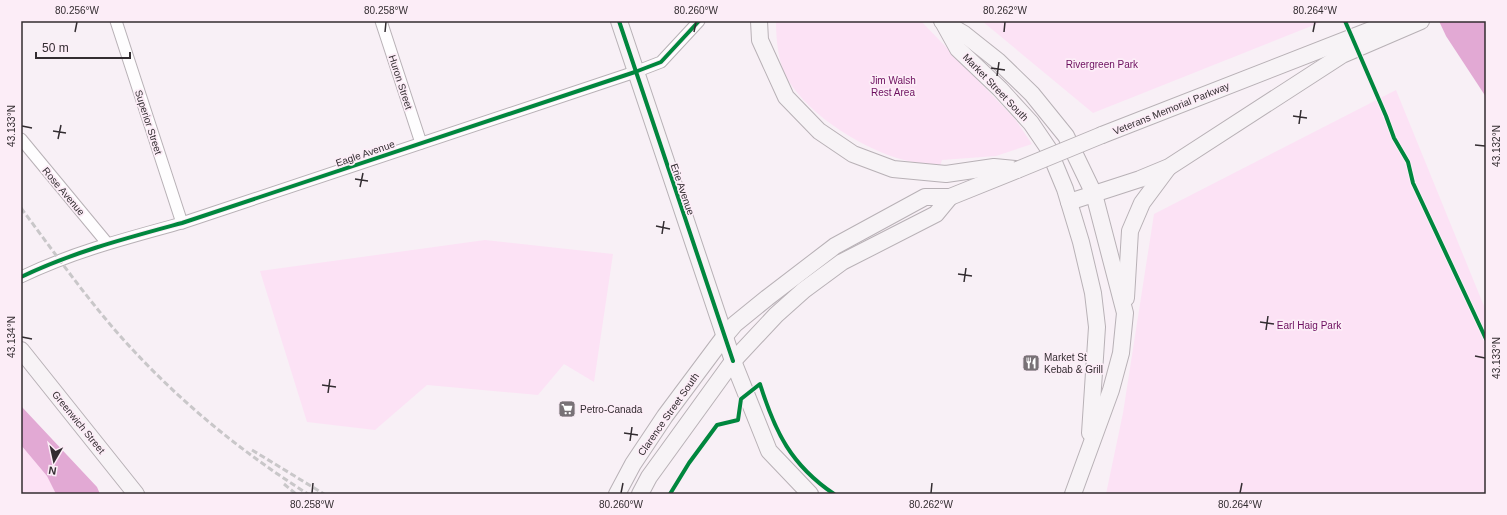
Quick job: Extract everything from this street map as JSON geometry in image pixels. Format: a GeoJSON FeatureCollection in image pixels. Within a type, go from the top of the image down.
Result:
{"type":"FeatureCollection","features":[{"type":"Feature","properties":{"kind":"main road","name":"Erie Avenue"},"geometry":{"type":"LineString","coordinates":[[619,21],[724,336],[768,451],[810,494]]}},
{"type":"Feature","properties":{"kind":"main road"},"geometry":{"type":"LineString","coordinates":[[759,21],[760,40],[786,97],[819,131],[853,154],[892,168],[946,174],[994,167],[1017,170]]}},
{"type":"Feature","properties":{"kind":"main road","name":"Veterans Memorial Parkway"},"geometry":{"type":"LineString","coordinates":[[1340,49],[1394,21]]}},
{"type":"Feature","properties":{"kind":"main road","name":"Veterans Memorial Parkway"},"geometry":{"type":"LineString","coordinates":[[724,336],[735,324],[766,298],[835,246],[925,197],[950,197],[1102,134],[1421,21]]}},
{"type":"Feature","properties":{"kind":"main road","name":"Market Street South"},"geometry":{"type":"LineString","coordinates":[[943,22],[964,34],[992,57],[1032,94],[1066,136],[1094,194],[1125,313],[1121,353],[1112,390],[1073,494]]}},
{"type":"Feature","properties":{"kind":"main road","name":"Market Street South"},"geometry":{"type":"LineString","coordinates":[[943,22],[958,49],[1000,89],[1031,123],[1048,148],[1069,202],[1093,293],[1097,327],[1090,446]]}},
{"type":"Feature","properties":{"kind":"main road"},"geometry":{"type":"LineString","coordinates":[[1069,202],[1140,180],[1169,167],[1340,49]]}},
{"type":"Feature","properties":{"kind":"main road"},"geometry":{"type":"LineString","coordinates":[[1125,313],[1130,231],[1142,203],[1169,167]]}},
{"type":"Feature","properties":{"kind":"main road","name":"Veterans Memorial Parkway"},"geometry":{"type":"LineString","coordinates":[[733,361],[776,315],[804,290],[842,262],[936,214],[950,197]]}},
{"type":"Feature","properties":{"kind":"main road","name":"Clarence Street South"},"geometry":{"type":"LineString","coordinates":[[618,494],[633,464],[664,416],[724,336]]}},
{"type":"Feature","properties":{"kind":"main road","name":"Greenwich Street"},"geometry":{"type":"LineString","coordinates":[[21,350],[136,494]]}},
{"type":"Feature","properties":{"kind":"main road","name":"Clarence Street South"},"geometry":{"type":"LineString","coordinates":[[640,494],[649,477],[733,361]]}},
{"type":"Feature","properties":{"kind":"street","name":"Superior Street"},"geometry":{"type":"LineString","coordinates":[[116,21],[182,223]]}},
{"type":"Feature","properties":{"kind":"street","name":"Huron Street"},"geometry":{"type":"LineString","coordinates":[[381,21],[421,143]]}},
{"type":"Feature","properties":{"kind":"street","name":"Eagle Avenue"},"geometry":{"type":"LineString","coordinates":[[21,277],[60,260],[107,243],[182,223],[635,72],[661,62],[699,21]]}},
{"type":"Feature","properties":{"kind":"street","name":"Rose Avenue"},"geometry":{"type":"LineString","coordinates":[[21,139],[107,243]]}},
{"type":"Feature","properties":{"kind":"green space","name":"Jim Walsh Rest Area"},"geometry":{"type":"Polygon","coordinates":[[[776,21],[921,21],[1015,119],[1032,144],[996,156],[942,160],[940,166],[904,160],[888,155],[855,140],[824,119],[810,107],[788,80],[780,59],[777,43],[776,21]]]}},
{"type":"Feature","properties":{"kind":"green space","name":"Rivergreen Park"},"geometry":{"type":"Polygon","coordinates":[[[982,21],[1324,21],[1093,113],[982,21]]]}},
{"type":"Feature","properties":{"kind":"green space","name":"Earl Haig Park"},"geometry":{"type":"Polygon","coordinates":[[[1396,90],[1486,311],[1486,494],[1106,494],[1123,413],[1154,214],[1396,90]]]}},
{"type":"Feature","properties":{"kind":"green space"},"geometry":{"type":"Polygon","coordinates":[[[485,240],[613,254],[594,382],[564,364],[538,395],[427,385],[375,430],[307,422],[260,271],[485,240]]]}},
{"type":"Feature","properties":{"kind":"green space"},"geometry":{"type":"Polygon","coordinates":[[[21,407],[94,494],[21,494],[21,407]]]}},
{"type":"Feature","properties":{"kind":"shaded area"},"geometry":{"type":"Polygon","coordinates":[[[1439,21],[1486,21],[1486,97],[1446,36],[1439,21]]]}},
{"type":"Feature","properties":{"kind":"shaded area"},"geometry":{"type":"Polygon","coordinates":[[[21,406],[97,487],[100,494],[56,494],[47,476],[21,445],[21,406]]]}},
{"type":"Feature","properties":{"kind":"railway"},"geometry":{"type":"LineString","coordinates":[[21,208],[102,315],[132,349],[172,390],[237,445],[308,494]]}},
{"type":"Feature","properties":{"kind":"railway"},"geometry":{"type":"LineString","coordinates":[[252,450],[324,494]]}},
{"type":"Feature","properties":{"kind":"railway"},"geometry":{"type":"LineString","coordinates":[[284,484],[296,494]]}},
{"type":"Feature","properties":{"kind":"cycle path"},"geometry":{"type":"LineString","coordinates":[[619,21],[733,361]]}},
{"type":"Feature","properties":{"kind":"cycle path"},"geometry":{"type":"LineString","coordinates":[[21,277],[80,253],[182,223],[635,72],[661,62],[699,21]]}},
{"type":"Feature","properties":{"kind":"cycle path"},"geometry":{"type":"LineString","coordinates":[[1345,21],[1394,138],[1408,162],[1413,183],[1486,339]]}},
{"type":"Feature","properties":{"kind":"cycle path"},"geometry":{"type":"LineString","coordinates":[[670,494],[689,463],[717,425],[738,420],[741,399],[760,384],[772,417],[786,446],[806,471],[834,494]]}},
{"type":"Feature","properties":{"kind":"place","name":"Market St Kebab & Grill"},"geometry":{"type":"Point","coordinates":[1031,363]}},
{"type":"Feature","properties":{"kind":"place","name":"Petro-Canada"},"geometry":{"type":"Point","coordinates":[567,409]}}]}
